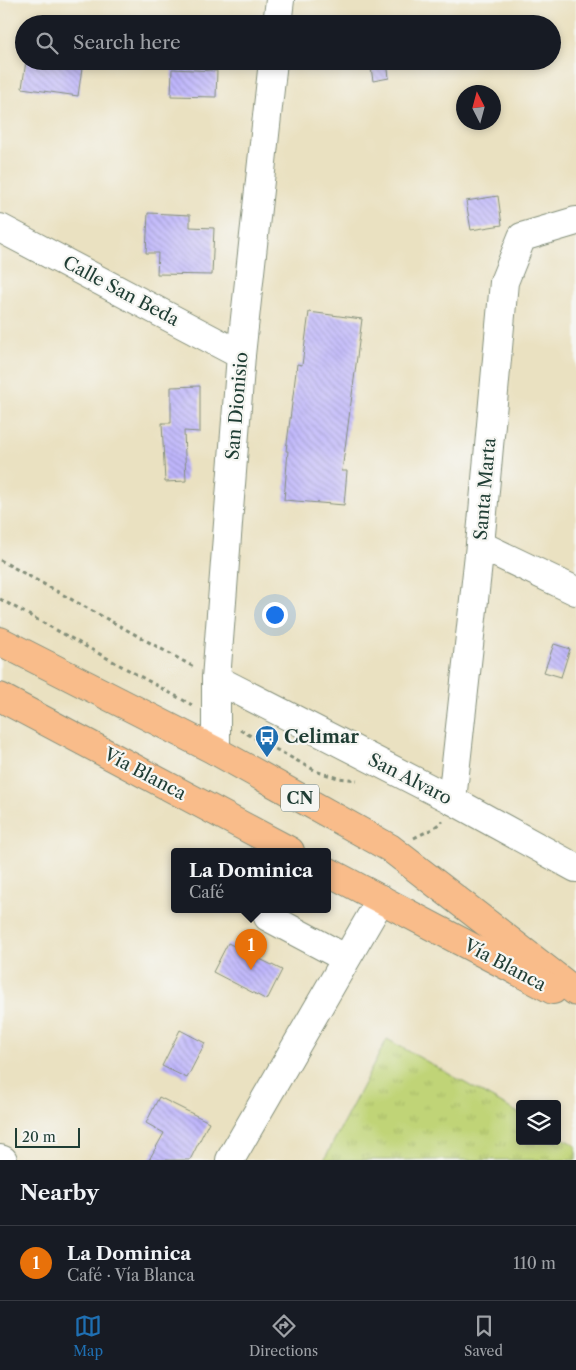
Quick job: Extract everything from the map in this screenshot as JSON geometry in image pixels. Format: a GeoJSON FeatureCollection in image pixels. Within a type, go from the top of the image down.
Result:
{"type":"FeatureCollection","features":[{"type":"Feature","properties":{"kind":"highway","name":"CN"},"geometry":{"type":"LineString","coordinates":[[0,641],[216,751],[390,848],[576,992]]}},
{"type":"Feature","properties":{"kind":"highway","name":"Vía Blanca"},"geometry":{"type":"LineString","coordinates":[[0,697],[279,848]]}},
{"type":"Feature","properties":{"kind":"highway","name":"Vía Blanca"},"geometry":{"type":"LineString","coordinates":[[331,873],[576,1003]]}},
{"type":"Feature","properties":{"kind":"street"},"geometry":{"type":"LineString","coordinates":[[279,15],[280,0]]}},
{"type":"Feature","properties":{"kind":"street","name":"San Dionisio"},"geometry":{"type":"LineString","coordinates":[[216,751],[216,679],[241,355],[272,70]]}},
{"type":"Feature","properties":{"kind":"street","name":"Santa Marta"},"geometry":{"type":"LineString","coordinates":[[452,800],[480,545],[504,282],[522,237],[576,221]]}},
{"type":"Feature","properties":{"kind":"street","name":"Calle San Beda"},"geometry":{"type":"LineString","coordinates":[[0,228],[241,355]]}},
{"type":"Feature","properties":{"kind":"street"},"geometry":{"type":"LineString","coordinates":[[480,545],[576,591]]}},
{"type":"Feature","properties":{"kind":"street","name":"San Alvaro"},"geometry":{"type":"LineString","coordinates":[[216,679],[452,800],[576,868]]}},
{"type":"Feature","properties":{"kind":"street"},"geometry":{"type":"LineString","coordinates":[[230,1160],[345,958],[381,899]]}},
{"type":"Feature","properties":{"kind":"street"},"geometry":{"type":"LineString","coordinates":[[266,913],[268,917],[345,958]]}},
{"type":"Feature","properties":{"kind":"path"},"geometry":{"type":"LineString","coordinates":[[0,560],[216,679]]}},
{"type":"Feature","properties":{"kind":"path"},"geometry":{"type":"LineString","coordinates":[[390,848],[441,823],[448,816],[452,800]]}},
{"type":"Feature","properties":{"kind":"green space"},"geometry":{"type":"Polygon","coordinates":[[[387,1039],[516,1112],[516,1145],[561,1145],[561,1137],[576,1146],[576,1160],[324,1160],[387,1039]]]}},
{"type":"Feature","properties":{"kind":"building"},"geometry":{"type":"Polygon","coordinates":[[[25,70],[82,70],[78,96],[22,88],[25,70]]]}},
{"type":"Feature","properties":{"kind":"building"},"geometry":{"type":"Polygon","coordinates":[[[172,70],[217,71],[216,97],[171,96],[172,70]]]}},
{"type":"Feature","properties":{"kind":"building"},"geometry":{"type":"Polygon","coordinates":[[[371,70],[388,70],[389,78],[373,81],[371,70]]]}},
{"type":"Feature","properties":{"kind":"building"},"geometry":{"type":"Polygon","coordinates":[[[498,196],[502,225],[471,230],[466,201],[498,196]]]}},
{"type":"Feature","properties":{"kind":"building"},"geometry":{"type":"Polygon","coordinates":[[[148,213],[190,215],[190,227],[214,228],[212,275],[157,274],[158,253],[146,253],[148,213]]]}},
{"type":"Feature","properties":{"kind":"building"},"geometry":{"type":"Polygon","coordinates":[[[309,312],[362,319],[342,471],[347,471],[344,505],[284,500],[288,451],[286,451],[297,364],[302,365],[309,312]]]}},
{"type":"Feature","properties":{"kind":"building"},"geometry":{"type":"Polygon","coordinates":[[[200,386],[200,432],[184,431],[186,481],[165,482],[162,423],[171,423],[171,387],[200,386]]]}},
{"type":"Feature","properties":{"kind":"building"},"geometry":{"type":"Polygon","coordinates":[[[554,644],[570,649],[561,677],[544,672],[554,644]]]}},
{"type":"Feature","properties":{"kind":"building"},"geometry":{"type":"Polygon","coordinates":[[[228,943],[282,970],[267,1000],[213,972],[228,943]]]}},
{"type":"Feature","properties":{"kind":"building"},"geometry":{"type":"Polygon","coordinates":[[[180,1030],[205,1043],[187,1078],[162,1066],[180,1030]]]}},
{"type":"Feature","properties":{"kind":"building"},"geometry":{"type":"Polygon","coordinates":[[[159,1097],[209,1122],[190,1160],[149,1160],[164,1133],[146,1123],[159,1097]]]}},
{"type":"Feature","properties":{"kind":"place","name":"Celimar"},"geometry":{"type":"Point","coordinates":[267,758]}},
{"type":"Feature","properties":{"kind":"place","name":"La Dominica"},"geometry":{"type":"Point","coordinates":[251,970]}}]}
